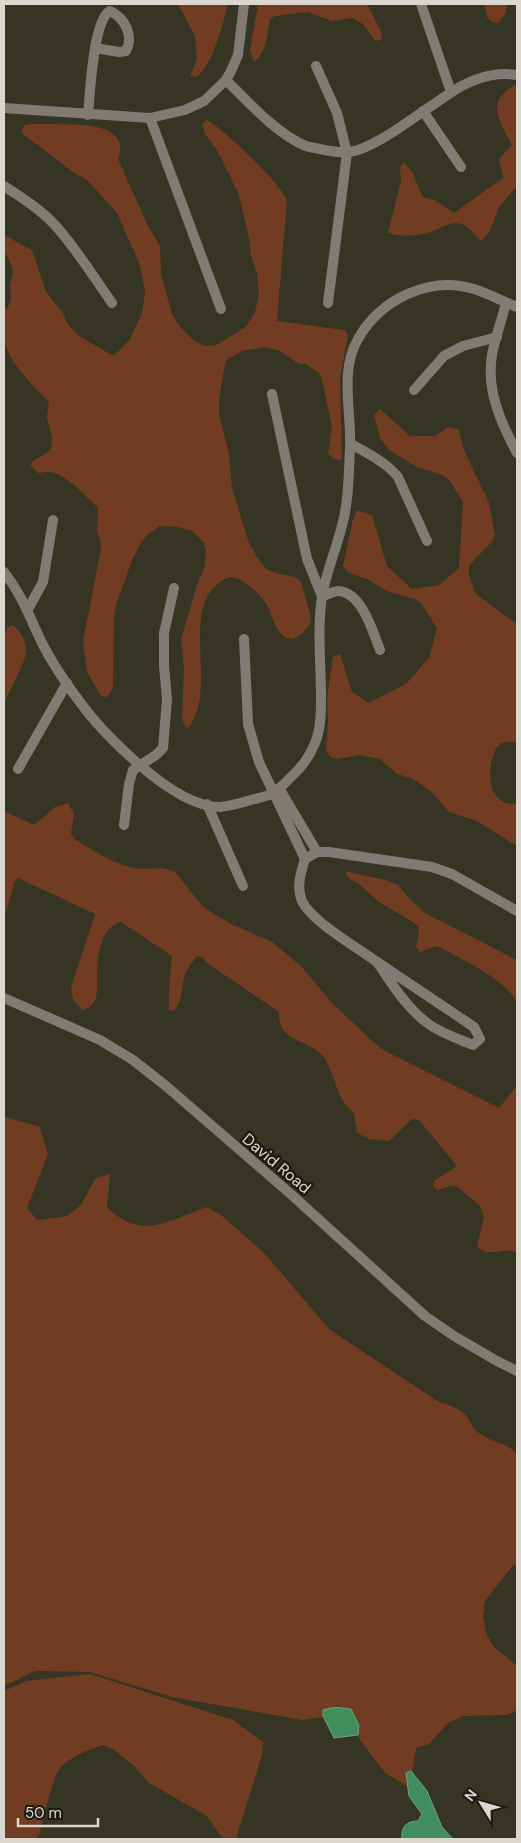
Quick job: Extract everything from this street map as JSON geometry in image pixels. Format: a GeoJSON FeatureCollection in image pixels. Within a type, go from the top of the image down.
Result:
{"type":"FeatureCollection","features":[{"type":"Feature","properties":{"kind":"street"},"geometry":{"type":"LineString","coordinates":[[4,108],[150,118],[185,110],[204,101],[226,80],[238,55],[244,4]]}},
{"type":"Feature","properties":{"kind":"street"},"geometry":{"type":"LineString","coordinates":[[422,4],[451,92]]}},
{"type":"Feature","properties":{"kind":"street"},"geometry":{"type":"LineString","coordinates":[[88,114],[95,48]]}},
{"type":"Feature","properties":{"kind":"street"},"geometry":{"type":"LineString","coordinates":[[316,66],[337,113],[347,153],[328,303]]}},
{"type":"Feature","properties":{"kind":"street"},"geometry":{"type":"LineString","coordinates":[[226,80],[263,117],[298,142],[307,146],[343,154],[375,143],[451,92],[487,76],[503,73],[517,75]]}},
{"type":"Feature","properties":{"kind":"street"},"geometry":{"type":"LineString","coordinates":[[423,111],[461,168]]}},
{"type":"Feature","properties":{"kind":"street"},"geometry":{"type":"LineString","coordinates":[[150,118],[221,309]]}},
{"type":"Feature","properties":{"kind":"street"},"geometry":{"type":"LineString","coordinates":[[4,186],[52,222],[70,243],[112,303]]}},
{"type":"Feature","properties":{"kind":"street"},"geometry":{"type":"LineString","coordinates":[[4,572],[28,609],[43,644],[67,683],[102,730],[140,764],[178,792],[206,804],[220,807],[241,803],[276,791],[297,772],[309,756],[316,740],[320,712],[322,596],[346,506],[351,444],[348,378],[350,361],[356,341],[383,308],[405,295],[440,285],[472,288],[517,307]]}},
{"type":"Feature","properties":{"kind":"street"},"geometry":{"type":"LineString","coordinates":[[506,303],[492,355],[492,391],[501,423],[517,453]]}},
{"type":"Feature","properties":{"kind":"street"},"geometry":{"type":"LineString","coordinates":[[414,390],[444,356],[462,346],[498,337]]}},
{"type":"Feature","properties":{"kind":"street"},"geometry":{"type":"LineString","coordinates":[[272,394],[307,560],[322,596]]}},
{"type":"Feature","properties":{"kind":"street"},"geometry":{"type":"LineString","coordinates":[[351,444],[380,461],[398,477],[427,541]]}},
{"type":"Feature","properties":{"kind":"street"},"geometry":{"type":"LineString","coordinates":[[28,609],[43,582],[53,520]]}},
{"type":"Feature","properties":{"kind":"street"},"geometry":{"type":"LineString","coordinates":[[124,825],[129,784],[133,770],[156,756],[163,748],[167,699],[164,666],[164,632],[174,588]]}},
{"type":"Feature","properties":{"kind":"street"},"geometry":{"type":"LineString","coordinates":[[322,596],[338,591],[350,596],[360,604],[380,650]]}},
{"type":"Feature","properties":{"kind":"street"},"geometry":{"type":"LineString","coordinates":[[244,639],[248,724],[259,762],[317,852]]}},
{"type":"Feature","properties":{"kind":"street"},"geometry":{"type":"LineString","coordinates":[[18,769],[67,683]]}},
{"type":"Feature","properties":{"kind":"street"},"geometry":{"type":"LineString","coordinates":[[276,791],[305,859],[299,878],[301,899],[307,910],[377,962],[474,1027],[480,1039],[473,1045],[432,1026],[416,1014],[402,998],[377,962]]}},
{"type":"Feature","properties":{"kind":"street"},"geometry":{"type":"LineString","coordinates":[[206,804],[243,886]]}},
{"type":"Feature","properties":{"kind":"street"},"geometry":{"type":"LineString","coordinates":[[305,859],[317,852],[432,867],[452,874],[517,911]]}},
{"type":"Feature","properties":{"kind":"street","name":"David Road"},"geometry":{"type":"LineString","coordinates":[[4,998],[100,1040],[133,1060],[166,1086],[293,1196],[425,1316],[462,1341],[517,1371]]}},
{"type":"Feature","properties":{"kind":"shaded area"},"geometry":{"type":"Polygon","coordinates":[[[178,4],[228,4],[212,54],[202,72],[196,77],[190,76],[197,60],[195,36],[178,4]]]}},
{"type":"Feature","properties":{"kind":"shaded area"},"geometry":{"type":"Polygon","coordinates":[[[258,4],[367,4],[382,33],[381,40],[375,41],[363,24],[352,18],[332,21],[308,12],[275,16],[270,19],[262,53],[254,62],[250,50],[258,4]]]}},
{"type":"Feature","properties":{"kind":"shaded area"},"geometry":{"type":"Polygon","coordinates":[[[484,4],[506,4],[506,13],[498,23],[492,22],[487,17],[484,4]]]}},
{"type":"Feature","properties":{"kind":"shaded area"},"geometry":{"type":"Polygon","coordinates":[[[515,85],[517,86],[517,186],[499,207],[490,231],[481,241],[466,226],[456,223],[418,235],[403,236],[388,233],[401,181],[400,168],[404,162],[412,172],[423,197],[436,201],[454,213],[503,178],[499,159],[512,145],[499,120],[497,105],[506,91],[515,85]]]}},
{"type":"Feature","properties":{"kind":"shaded area"},"geometry":{"type":"Polygon","coordinates":[[[207,120],[226,134],[251,157],[274,182],[287,200],[277,321],[345,330],[348,336],[340,378],[342,460],[334,459],[328,454],[332,428],[322,379],[319,373],[306,364],[299,364],[280,351],[265,347],[242,351],[228,359],[225,364],[219,400],[219,414],[229,454],[232,488],[248,540],[256,556],[266,569],[296,577],[301,582],[311,617],[310,624],[302,634],[293,639],[286,638],[277,627],[264,601],[245,583],[230,577],[213,588],[204,604],[201,623],[201,690],[197,710],[189,727],[186,728],[182,719],[184,667],[181,639],[197,585],[204,569],[206,552],[204,543],[192,531],[177,527],[160,526],[147,535],[141,543],[132,560],[116,605],[114,617],[113,685],[107,697],[101,696],[87,672],[83,641],[100,554],[101,544],[97,531],[98,508],[76,486],[62,476],[48,472],[38,473],[31,466],[35,459],[50,450],[52,438],[47,418],[49,402],[22,373],[6,347],[4,339],[4,308],[7,309],[11,300],[10,286],[13,272],[4,251],[4,235],[32,250],[46,292],[63,313],[69,326],[79,336],[110,354],[113,355],[119,351],[130,339],[142,313],[145,293],[140,265],[117,213],[87,180],[73,172],[21,131],[25,125],[44,124],[89,126],[110,132],[117,138],[120,147],[118,159],[148,226],[160,246],[161,274],[172,314],[181,328],[193,340],[205,346],[216,345],[246,327],[255,312],[259,295],[257,273],[251,255],[239,195],[217,150],[205,134],[202,124],[207,120]]]}},
{"type":"Feature","properties":{"kind":"shaded area"},"geometry":{"type":"Polygon","coordinates":[[[380,409],[410,436],[435,436],[448,427],[459,430],[463,448],[489,503],[495,535],[492,542],[469,567],[469,576],[476,594],[517,624],[517,742],[504,742],[497,748],[493,756],[490,778],[492,789],[497,797],[505,803],[517,803],[517,846],[477,821],[449,812],[432,792],[413,779],[397,774],[380,759],[359,755],[338,759],[330,757],[326,750],[327,698],[333,657],[340,654],[352,692],[369,703],[407,683],[429,658],[437,628],[421,603],[415,599],[387,591],[369,580],[348,572],[343,566],[353,519],[357,510],[372,515],[387,566],[412,589],[439,585],[459,568],[463,502],[449,480],[444,476],[415,466],[389,450],[380,438],[374,415],[380,409]]]}},
{"type":"Feature","properties":{"kind":"shaded area"},"geometry":{"type":"Polygon","coordinates":[[[13,625],[23,638],[26,645],[26,653],[4,704],[4,638],[7,628],[13,625]]]}},
{"type":"Feature","properties":{"kind":"shaded area"},"geometry":{"type":"Polygon","coordinates":[[[68,803],[74,814],[71,833],[74,839],[103,856],[126,866],[139,869],[160,868],[176,873],[203,907],[229,923],[272,942],[301,966],[333,1004],[381,1049],[499,1108],[517,1086],[517,1253],[507,1250],[486,1252],[482,1250],[477,1246],[484,1217],[479,1205],[458,1187],[451,1186],[438,1190],[433,1187],[434,1181],[457,1166],[419,1120],[412,1119],[389,1141],[369,1139],[357,1133],[354,1113],[343,1101],[329,1066],[319,1052],[289,1036],[280,1023],[279,1012],[207,963],[203,958],[197,956],[189,967],[185,974],[178,1006],[175,1010],[169,1011],[172,956],[121,922],[114,925],[105,935],[100,949],[97,964],[97,994],[93,1004],[82,1010],[73,1000],[71,987],[95,914],[18,878],[14,883],[4,919],[4,811],[34,825],[55,807],[68,803]]]}},
{"type":"Feature","properties":{"kind":"shaded area"},"geometry":{"type":"Polygon","coordinates":[[[345,871],[385,880],[398,885],[425,913],[517,960],[517,1004],[505,987],[483,971],[458,957],[437,946],[420,952],[416,947],[419,933],[418,926],[379,902],[359,884],[348,878],[345,871]]]}},
{"type":"Feature","properties":{"kind":"shaded area"},"geometry":{"type":"Polygon","coordinates":[[[4,1117],[39,1126],[48,1154],[27,1208],[37,1220],[67,1216],[80,1206],[96,1178],[110,1174],[107,1207],[119,1217],[131,1223],[143,1226],[155,1225],[206,1207],[221,1215],[265,1254],[329,1329],[439,1402],[461,1411],[479,1433],[486,1438],[509,1447],[517,1454],[517,1564],[513,1565],[485,1601],[483,1616],[486,1633],[493,1646],[517,1666],[517,1710],[507,1715],[463,1716],[449,1722],[429,1744],[416,1748],[412,1771],[407,1774],[407,1786],[385,1773],[358,1737],[360,1724],[351,1710],[336,1705],[323,1711],[323,1717],[302,1720],[172,1697],[90,1672],[35,1671],[4,1686],[4,1117]]]}},
{"type":"Feature","properties":{"kind":"shaded area"},"geometry":{"type":"Polygon","coordinates":[[[90,1674],[233,1720],[263,1742],[262,1755],[236,1839],[222,1839],[207,1816],[149,1783],[133,1765],[114,1750],[103,1745],[86,1751],[61,1767],[51,1790],[39,1835],[35,1839],[4,1839],[4,1691],[26,1681],[90,1674]]]}},
{"type":"Feature","properties":{"kind":"shaded area"},"geometry":{"type":"Polygon","coordinates":[[[335,1707],[351,1709],[359,1725],[358,1735],[334,1738],[323,1716],[323,1710],[335,1707]]]}},
{"type":"Feature","properties":{"kind":"shaded area"},"geometry":{"type":"Polygon","coordinates":[[[411,1771],[427,1791],[442,1827],[453,1839],[402,1839],[402,1831],[405,1825],[418,1821],[422,1814],[409,1796],[406,1773],[411,1771]]]}}]}
